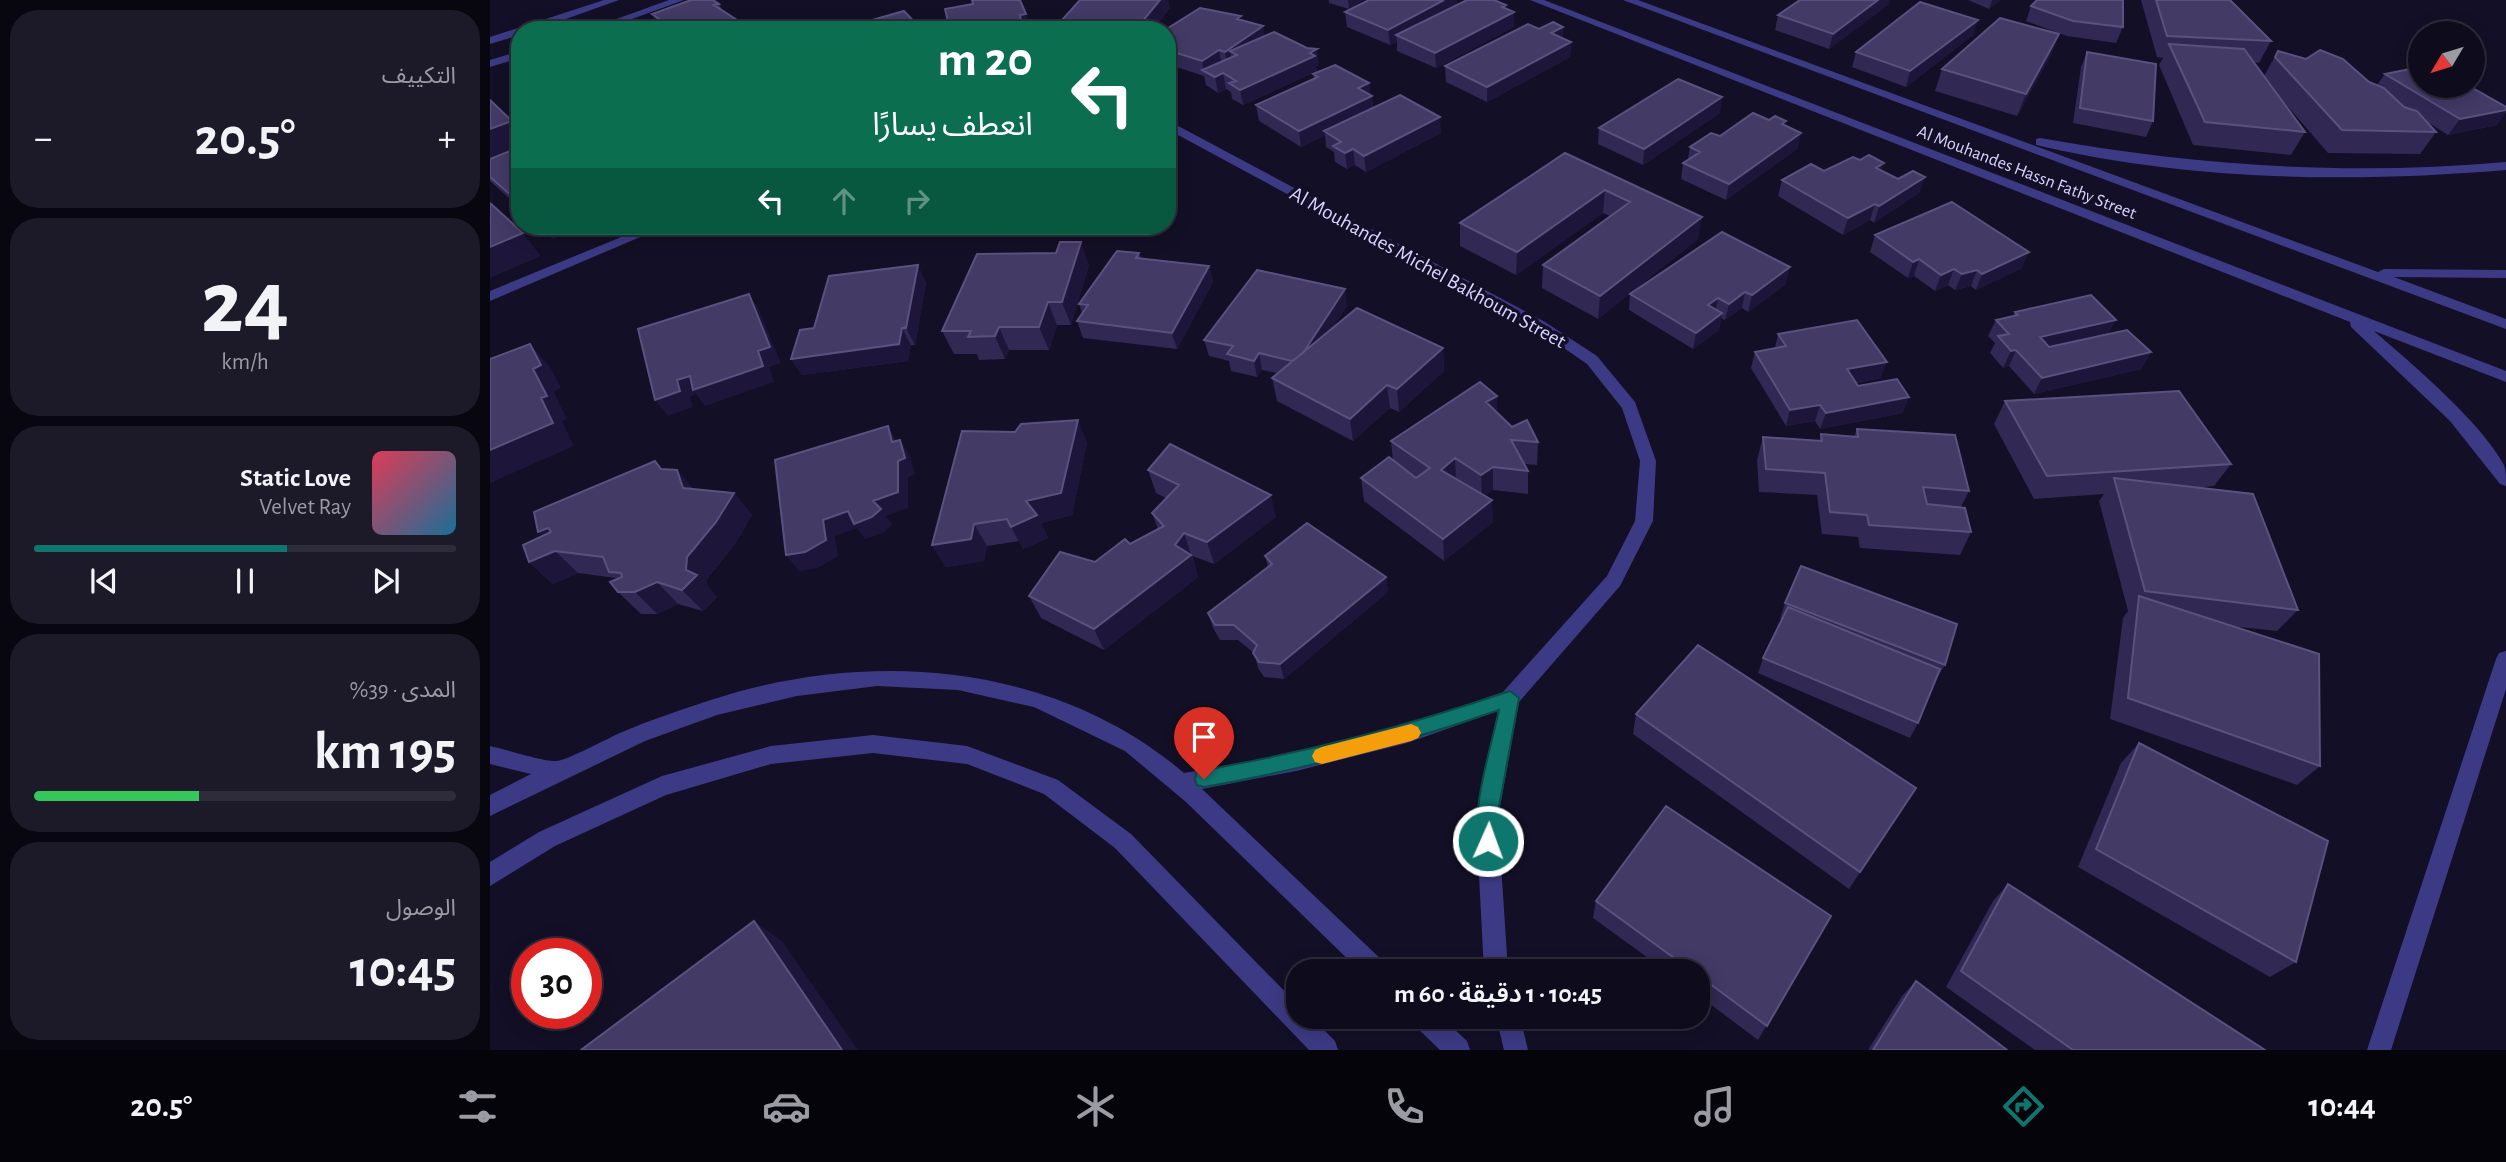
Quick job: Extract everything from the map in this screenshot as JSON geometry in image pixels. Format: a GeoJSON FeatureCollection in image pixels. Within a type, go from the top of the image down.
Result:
{"type":"FeatureCollection","features":[{"type":"Feature","properties":{"kind":"street"},"geometry":{"type":"LineString","coordinates":[[552,21],[614,0]]}},
{"type":"Feature","properties":{"kind":"street"},"geometry":{"type":"LineString","coordinates":[[617,21],[679,0]]}},
{"type":"Feature","properties":{"kind":"street","name":"Al Mouhandes Hassn Fathy Street"},"geometry":{"type":"LineString","coordinates":[[1535,0],[2506,377]]}},
{"type":"Feature","properties":{"kind":"street","name":"Al Mouhandes Hassn Fathy Street"},"geometry":{"type":"LineString","coordinates":[[1628,0],[2506,324]]}},
{"type":"Feature","properties":{"kind":"street"},"geometry":{"type":"LineString","coordinates":[[561,18],[565,21]]}},
{"type":"Feature","properties":{"kind":"street"},"geometry":{"type":"LineString","coordinates":[[490,41],[511,34]]}},
{"type":"Feature","properties":{"kind":"street"},"geometry":{"type":"LineString","coordinates":[[490,64],[511,57]]}},
{"type":"Feature","properties":{"kind":"street","name":"Al Mouhandes Michel Bakhoum Street"},"geometry":{"type":"LineString","coordinates":[[1176,129],[1540,325],[1592,360],[1629,406],[1648,461],[1644,521],[1614,582],[1510,698],[1407,734],[1296,762],[1181,783]]}},
{"type":"Feature","properties":{"kind":"street"},"geometry":{"type":"LineString","coordinates":[[1990,133],[2100,154],[2228,170],[2329,175],[2437,174],[2506,166]]}},
{"type":"Feature","properties":{"kind":"street"},"geometry":{"type":"LineString","coordinates":[[490,296],[637,235]]}},
{"type":"Feature","properties":{"kind":"street"},"geometry":{"type":"LineString","coordinates":[[2365,272],[2443,276],[2506,274]]}},
{"type":"Feature","properties":{"kind":"street"},"geometry":{"type":"LineString","coordinates":[[2346,315],[2421,379],[2488,454],[2506,481]]}},
{"type":"Feature","properties":{"kind":"street"},"geometry":{"type":"LineString","coordinates":[[2379,1050],[2506,659]]}},
{"type":"Feature","properties":{"kind":"street"},"geometry":{"type":"LineString","coordinates":[[490,806],[555,770],[663,723],[740,699],[766,692],[864,677],[956,680],[1039,699],[1116,734],[1181,783],[1364,959]]}},
{"type":"Feature","properties":{"kind":"street"},"geometry":{"type":"LineString","coordinates":[[1495,959],[1487,818],[1510,698]]}},
{"type":"Feature","properties":{"kind":"street"},"geometry":{"type":"LineString","coordinates":[[490,875],[547,839],[662,786],[771,755],[873,744],[967,755],[1051,787],[1123,841],[1326,1050]]}},
{"type":"Feature","properties":{"kind":"street"},"geometry":{"type":"LineString","coordinates":[[490,755],[555,770]]}},
{"type":"Feature","properties":{"kind":"street"},"geometry":{"type":"LineString","coordinates":[[1436,1029],[1458,1050]]}},
{"type":"Feature","properties":{"kind":"street"},"geometry":{"type":"LineString","coordinates":[[1511,1029],[1516,1050]]}},
{"type":"Feature","properties":{"kind":"building"},"geometry":{"type":"Polygon","coordinates":[[[691,0],[713,0],[719,4],[714,5],[737,20],[662,21],[652,14],[691,0]]]}},
{"type":"Feature","properties":{"kind":"building"},"geometry":{"type":"Polygon","coordinates":[[[972,0],[1020,0],[1026,14],[1020,15],[1021,21],[948,21],[945,9],[973,4],[972,0]]]}},
{"type":"Feature","properties":{"kind":"building"},"geometry":{"type":"Polygon","coordinates":[[[1080,0],[1160,0],[1143,21],[1061,21],[1080,0]]]}},
{"type":"Feature","properties":{"kind":"building"},"geometry":{"type":"Polygon","coordinates":[[[1369,0],[1444,0],[1388,30],[1345,12],[1369,0]]]}},
{"type":"Feature","properties":{"kind":"building"},"geometry":{"type":"Polygon","coordinates":[[[1467,0],[1494,0],[1514,12],[1435,53],[1396,35],[1467,0]]]}},
{"type":"Feature","properties":{"kind":"building"},"geometry":{"type":"Polygon","coordinates":[[[1800,0],[1878,0],[1833,34],[1778,15],[1800,0]]]}},
{"type":"Feature","properties":{"kind":"building"},"geometry":{"type":"Polygon","coordinates":[[[2037,0],[2123,0],[2123,27],[2073,21],[2031,6],[2037,0]]]}},
{"type":"Feature","properties":{"kind":"building"},"geometry":{"type":"Polygon","coordinates":[[[2156,0],[2230,0],[2271,41],[2167,36],[2156,0]]]}},
{"type":"Feature","properties":{"kind":"building"},"geometry":{"type":"Polygon","coordinates":[[[1920,2],[1978,20],[1910,71],[1856,52],[1920,2]]]}},
{"type":"Feature","properties":{"kind":"building"},"geometry":{"type":"Polygon","coordinates":[[[1200,8],[1241,16],[1237,19],[1263,26],[1225,52],[1219,50],[1202,61],[1176,53],[1176,23],[1200,8]]]}},
{"type":"Feature","properties":{"kind":"building"},"geometry":{"type":"Polygon","coordinates":[[[904,11],[913,21],[873,21],[904,11]]]}},
{"type":"Feature","properties":{"kind":"building"},"geometry":{"type":"Polygon","coordinates":[[[2000,18],[2059,34],[2026,94],[1942,69],[2000,18]]]}},
{"type":"Feature","properties":{"kind":"building"},"geometry":{"type":"Polygon","coordinates":[[[1553,22],[1563,27],[1551,33],[1571,42],[1487,87],[1445,66],[1528,24],[1539,29],[1553,22]]]}},
{"type":"Feature","properties":{"kind":"building"},"geometry":{"type":"Polygon","coordinates":[[[1274,32],[1307,48],[1317,49],[1310,53],[1315,56],[1240,90],[1229,83],[1236,81],[1223,73],[1215,77],[1202,70],[1237,55],[1230,51],[1274,32]]]}},
{"type":"Feature","properties":{"kind":"building"},"geometry":{"type":"Polygon","coordinates":[[[2169,44],[2244,49],[2305,132],[2205,122],[2169,44]]]}},
{"type":"Feature","properties":{"kind":"building"},"geometry":{"type":"Polygon","coordinates":[[[2320,50],[2343,59],[2369,82],[2384,88],[2404,107],[2417,111],[2436,132],[2342,130],[2275,57],[2278,51],[2306,59],[2320,50]]]}},
{"type":"Feature","properties":{"kind":"building"},"geometry":{"type":"Polygon","coordinates":[[[2087,52],[2156,64],[2153,121],[2080,108],[2087,52]]]}},
{"type":"Feature","properties":{"kind":"building"},"geometry":{"type":"Polygon","coordinates":[[[1335,65],[1369,83],[1358,88],[1372,96],[1299,131],[1256,105],[1318,77],[1313,74],[1335,65]]]}},
{"type":"Feature","properties":{"kind":"building"},"geometry":{"type":"Polygon","coordinates":[[[2408,69],[2408,88],[2385,74],[2408,69]]]}},
{"type":"Feature","properties":{"kind":"building"},"geometry":{"type":"Polygon","coordinates":[[[1678,79],[1722,97],[1644,149],[1599,128],[1678,79]]]}},
{"type":"Feature","properties":{"kind":"building"},"geometry":{"type":"Polygon","coordinates":[[[1400,95],[1440,117],[1364,156],[1353,149],[1345,153],[1333,146],[1341,142],[1324,131],[1400,95]]]}},
{"type":"Feature","properties":{"kind":"building"},"geometry":{"type":"Polygon","coordinates":[[[2485,95],[2506,107],[2506,110],[2460,119],[2425,98],[2485,98],[2485,95]]]}},
{"type":"Feature","properties":{"kind":"building"},"geometry":{"type":"Polygon","coordinates":[[[490,100],[511,121],[490,129],[490,100]]]}},
{"type":"Feature","properties":{"kind":"building"},"geometry":{"type":"Polygon","coordinates":[[[1753,113],[1769,120],[1775,116],[1786,121],[1782,124],[1801,133],[1729,184],[1683,163],[1700,152],[1690,147],[1711,133],[1720,136],[1753,113]]]}},
{"type":"Feature","properties":{"kind":"building"},"geometry":{"type":"Polygon","coordinates":[[[511,151],[511,195],[490,177],[490,159],[511,151]]]}},
{"type":"Feature","properties":{"kind":"building"},"geometry":{"type":"Polygon","coordinates":[[[1565,153],[1702,217],[1600,296],[1543,265],[1630,202],[1605,190],[1517,252],[1460,223],[1565,153]]]}},
{"type":"Feature","properties":{"kind":"building"},"geometry":{"type":"Polygon","coordinates":[[[1869,155],[1884,163],[1876,168],[1898,179],[1913,171],[1925,177],[1879,206],[1875,204],[1848,218],[1782,180],[1811,164],[1824,171],[1853,157],[1860,160],[1869,155]]]}},
{"type":"Feature","properties":{"kind":"building"},"geometry":{"type":"Polygon","coordinates":[[[1952,202],[2029,252],[1982,274],[1977,270],[1962,274],[1954,269],[1941,275],[1919,259],[1913,262],[1875,235],[1952,202]]]}},
{"type":"Feature","properties":{"kind":"building"},"geometry":{"type":"Polygon","coordinates":[[[490,203],[511,222],[511,235],[518,235],[490,247],[490,203]]]}},
{"type":"Feature","properties":{"kind":"building"},"geometry":{"type":"Polygon","coordinates":[[[1722,232],[1790,267],[1752,295],[1745,292],[1729,304],[1718,298],[1708,305],[1722,313],[1696,333],[1630,294],[1722,232]]]}},
{"type":"Feature","properties":{"kind":"building"},"geometry":{"type":"Polygon","coordinates":[[[1060,242],[1081,242],[1062,302],[1048,302],[1039,327],[999,327],[995,336],[968,337],[971,331],[942,331],[977,254],[1056,253],[1060,242]]]}},
{"type":"Feature","properties":{"kind":"building"},"geometry":{"type":"Polygon","coordinates":[[[1117,251],[1139,253],[1136,258],[1209,266],[1172,333],[1077,321],[1088,305],[1079,304],[1117,251]]]}},
{"type":"Feature","properties":{"kind":"building"},"geometry":{"type":"Polygon","coordinates":[[[918,265],[906,328],[902,328],[899,344],[791,359],[800,330],[814,328],[829,276],[918,265]]]}},
{"type":"Feature","properties":{"kind":"building"},"geometry":{"type":"Polygon","coordinates":[[[1257,270],[1345,289],[1303,353],[1292,361],[1259,353],[1254,361],[1227,354],[1233,346],[1204,340],[1257,270]]]}},
{"type":"Feature","properties":{"kind":"building"},"geometry":{"type":"Polygon","coordinates":[[[749,294],[770,347],[758,351],[763,366],[693,390],[690,376],[677,380],[680,391],[655,400],[638,329],[749,294]]]}},
{"type":"Feature","properties":{"kind":"building"},"geometry":{"type":"Polygon","coordinates":[[[2091,295],[2116,320],[2040,337],[2049,347],[2127,330],[2151,352],[2042,378],[2016,350],[2011,351],[1998,336],[2009,334],[1996,320],[2018,315],[2015,312],[2091,295]]]}},
{"type":"Feature","properties":{"kind":"building"},"geometry":{"type":"Polygon","coordinates":[[[1357,308],[1443,348],[1397,389],[1387,385],[1350,419],[1272,378],[1357,308]]]}},
{"type":"Feature","properties":{"kind":"building"},"geometry":{"type":"Polygon","coordinates":[[[1857,320],[1887,362],[1847,369],[1858,386],[1897,379],[1909,397],[1826,413],[1820,405],[1790,410],[1755,352],[1786,346],[1778,334],[1857,320]]]}},
{"type":"Feature","properties":{"kind":"building"},"geometry":{"type":"Polygon","coordinates":[[[530,344],[541,365],[533,369],[547,396],[541,398],[553,423],[490,450],[490,359],[530,344]]]}},
{"type":"Feature","properties":{"kind":"building"},"geometry":{"type":"Polygon","coordinates":[[[1480,382],[1497,396],[1486,402],[1512,427],[1527,420],[1538,442],[1511,440],[1528,471],[1493,467],[1481,475],[1455,458],[1441,470],[1492,500],[1443,539],[1361,478],[1389,457],[1416,478],[1430,468],[1391,441],[1480,382]]]}},
{"type":"Feature","properties":{"kind":"building"},"geometry":{"type":"Polygon","coordinates":[[[2179,391],[2231,464],[2047,476],[2005,401],[2179,391]]]}},
{"type":"Feature","properties":{"kind":"building"},"geometry":{"type":"Polygon","coordinates":[[[1078,420],[1061,493],[1026,501],[1037,515],[1011,527],[1007,519],[974,524],[971,539],[932,545],[962,431],[1015,432],[1021,424],[1078,420]]]}},
{"type":"Feature","properties":{"kind":"building"},"geometry":{"type":"Polygon","coordinates":[[[888,426],[892,442],[900,440],[905,458],[898,461],[898,492],[873,501],[881,509],[872,517],[854,524],[848,511],[823,520],[826,540],[805,552],[786,555],[775,460],[888,426]]]}},
{"type":"Feature","properties":{"kind":"building"},"geometry":{"type":"Polygon","coordinates":[[[1857,429],[1955,435],[1969,491],[1923,487],[1927,504],[1965,508],[1971,532],[1869,525],[1867,515],[1830,512],[1825,473],[1766,469],[1763,437],[1822,441],[1821,434],[1858,437],[1857,429]]]}},
{"type":"Feature","properties":{"kind":"building"},"geometry":{"type":"Polygon","coordinates":[[[1170,444],[1271,495],[1207,542],[1184,533],[1175,545],[1191,555],[1094,629],[1029,596],[1060,552],[1095,562],[1125,539],[1130,544],[1164,526],[1152,513],[1179,485],[1148,470],[1170,444]]]}},
{"type":"Feature","properties":{"kind":"building"},"geometry":{"type":"Polygon","coordinates":[[[655,461],[661,469],[677,470],[683,488],[734,493],[716,522],[687,557],[686,570],[697,575],[682,590],[657,582],[635,592],[618,592],[610,582],[622,577],[621,573],[609,572],[603,557],[555,551],[529,562],[523,545],[551,532],[548,528],[538,532],[534,512],[655,461]]]}},
{"type":"Feature","properties":{"kind":"building"},"geometry":{"type":"Polygon","coordinates":[[[2114,478],[2253,494],[2298,610],[2145,591],[2114,478]]]}},
{"type":"Feature","properties":{"kind":"building"},"geometry":{"type":"Polygon","coordinates":[[[1307,523],[1386,577],[1280,664],[1259,662],[1253,653],[1257,645],[1234,625],[1215,625],[1208,613],[1272,564],[1265,556],[1307,523]]]}},
{"type":"Feature","properties":{"kind":"building"},"geometry":{"type":"Polygon","coordinates":[[[1801,566],[1957,624],[1945,665],[1785,603],[1801,566]]]}},
{"type":"Feature","properties":{"kind":"building"},"geometry":{"type":"Polygon","coordinates":[[[2139,596],[2319,654],[2320,766],[2128,698],[2139,596]]]}},
{"type":"Feature","properties":{"kind":"building"},"geometry":{"type":"Polygon","coordinates":[[[1788,607],[1940,669],[1918,723],[1763,658],[1788,607]]]}},
{"type":"Feature","properties":{"kind":"building"},"geometry":{"type":"Polygon","coordinates":[[[1698,645],[1916,788],[1860,872],[1636,714],[1698,645]]]}},
{"type":"Feature","properties":{"kind":"building"},"geometry":{"type":"Polygon","coordinates":[[[2139,743],[2328,841],[2296,962],[2096,849],[2139,743]]]}},
{"type":"Feature","properties":{"kind":"building"},"geometry":{"type":"Polygon","coordinates":[[[1666,806],[1831,916],[1767,1026],[1710,984],[1710,959],[1676,959],[1596,901],[1666,806]]]}},
{"type":"Feature","properties":{"kind":"building"},"geometry":{"type":"Polygon","coordinates":[[[2008,884],[2265,1050],[2073,1050],[1961,971],[2008,884]]]}},
{"type":"Feature","properties":{"kind":"building"},"geometry":{"type":"Polygon","coordinates":[[[754,921],[842,1050],[581,1050],[754,921]]]}},
{"type":"Feature","properties":{"kind":"building"},"geometry":{"type":"Polygon","coordinates":[[[1916,981],[2007,1050],[1873,1050],[1916,981]]]}},
{"type":"Feature","properties":{"kind":"slow traffic"},"geometry":{"type":"LineString","coordinates":[[1322,756],[1411,733]]}},
{"type":"Feature","properties":{"kind":"route"},"geometry":{"type":"LineString","coordinates":[[1204,779],[1296,762],[1407,734],[1510,698],[1487,818],[1488,841]]}}]}
